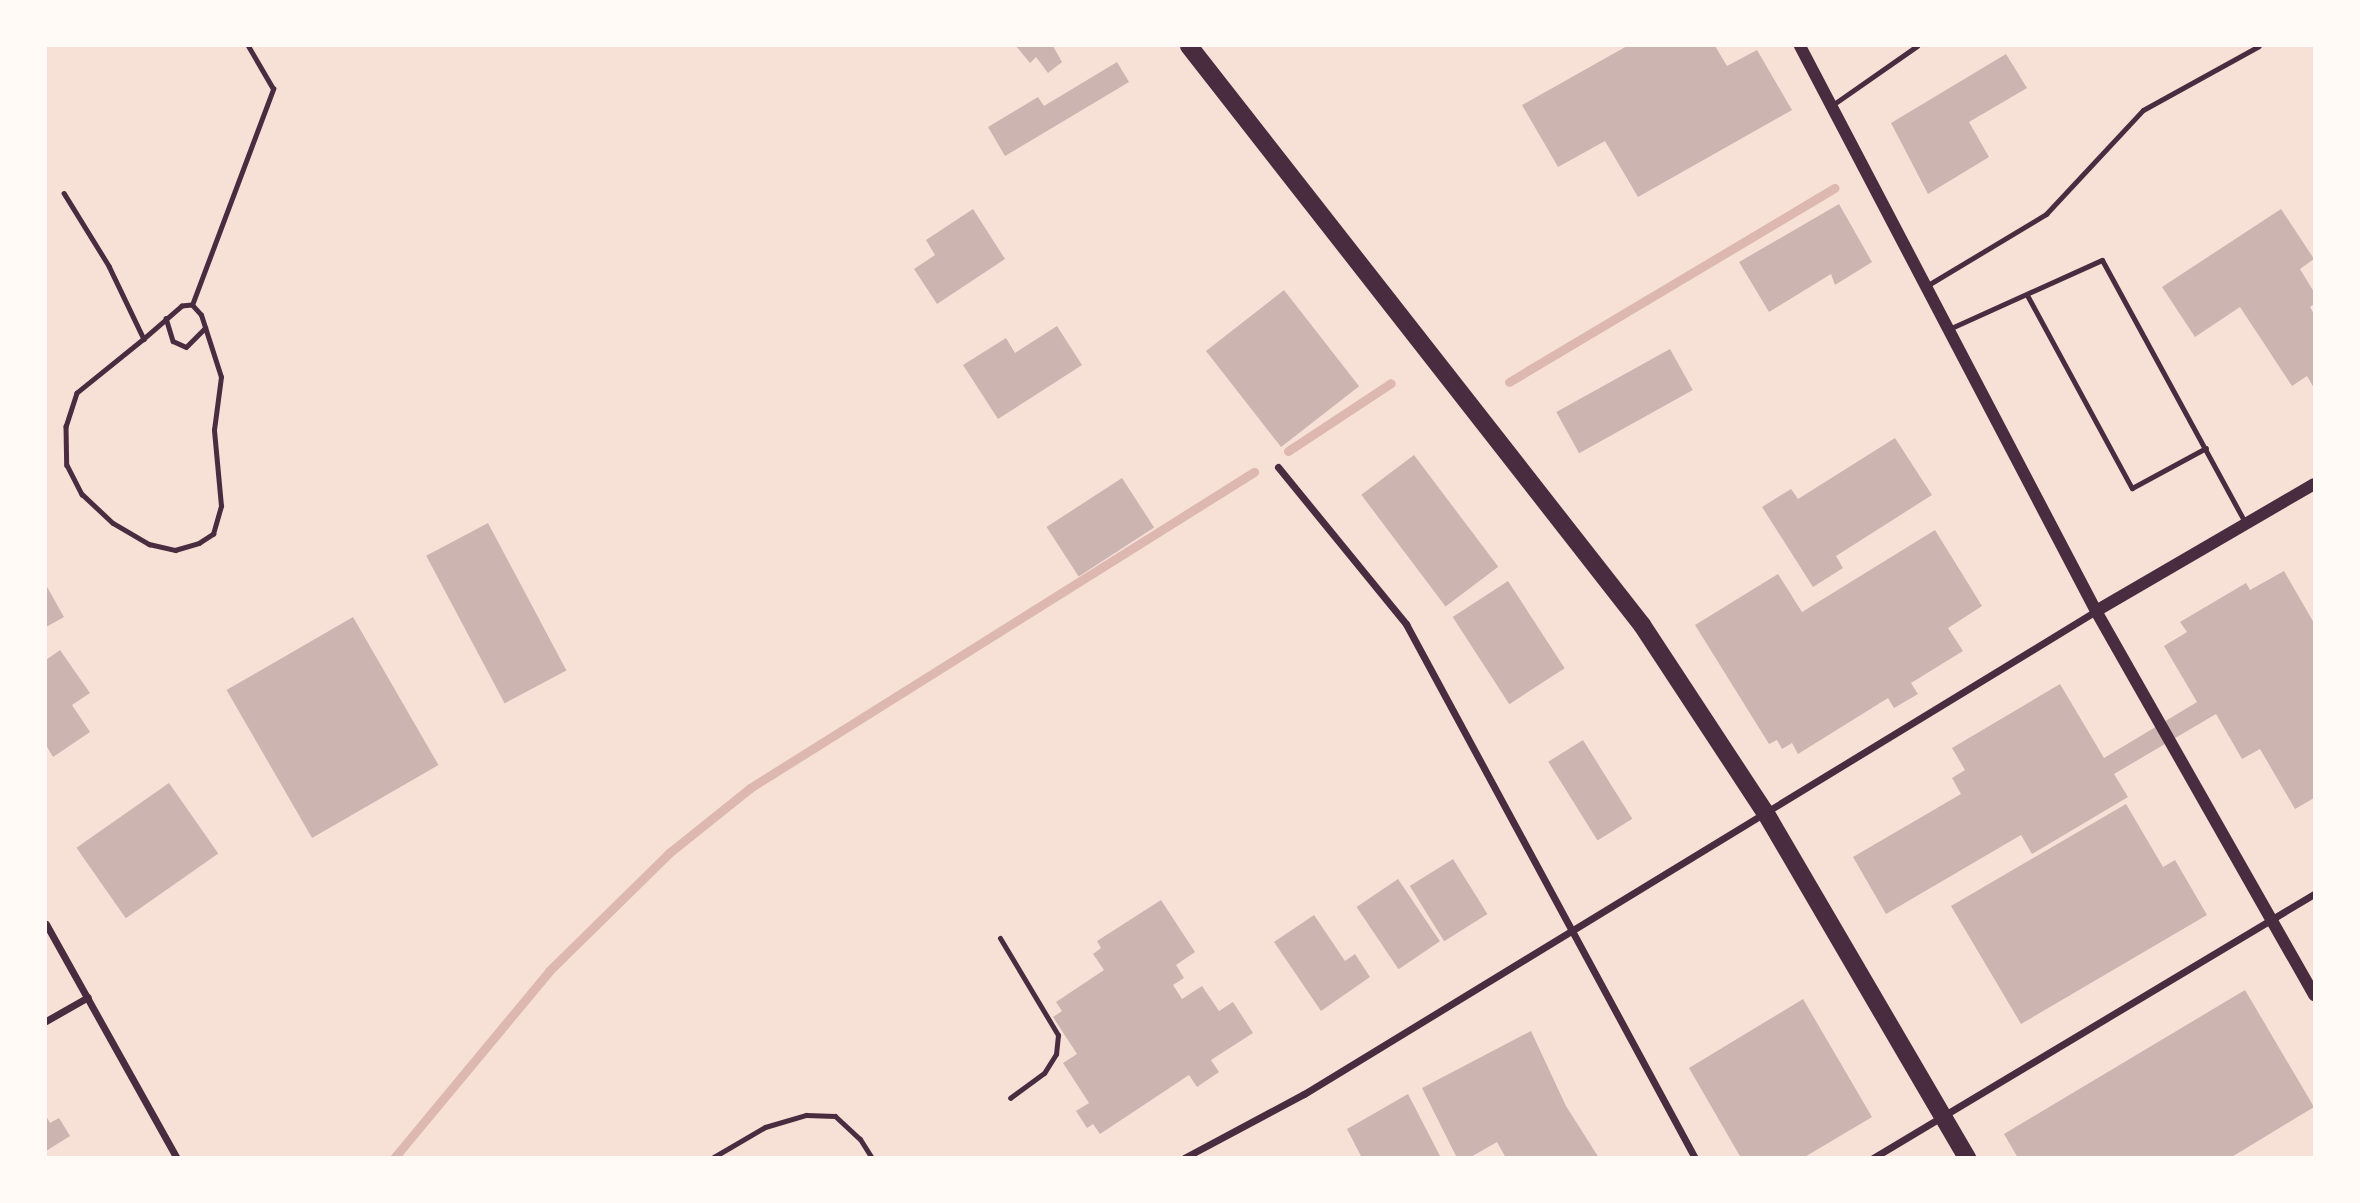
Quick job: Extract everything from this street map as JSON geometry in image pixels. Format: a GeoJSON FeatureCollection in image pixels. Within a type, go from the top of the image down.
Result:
{"type":"FeatureCollection","features":[{"type":"Feature","properties":{"kind":"main road"},"geometry":{"type":"LineString","coordinates":[[1189,46],[1642,625],[1765,812],[1967,1157]]}},
{"type":"Feature","properties":{"kind":"street"},"geometry":{"type":"LineString","coordinates":[[1800,46],[1945,331],[2096,611],[2270,921],[2315,995]]}},
{"type":"Feature","properties":{"kind":"street"},"geometry":{"type":"LineString","coordinates":[[1278,467],[1406,624],[1695,1157]]}},
{"type":"Feature","properties":{"kind":"street"},"geometry":{"type":"LineString","coordinates":[[1184,1157],[1304,1094],[1571,928],[2096,611],[2315,484]]}},
{"type":"Feature","properties":{"kind":"street"},"geometry":{"type":"LineString","coordinates":[[1872,1157],[1941,1113],[2315,894]]}},
{"type":"Feature","properties":{"kind":"street"},"geometry":{"type":"LineString","coordinates":[[46,925],[177,1157]]}},
{"type":"Feature","properties":{"kind":"street"},"geometry":{"type":"LineString","coordinates":[[46,1021],[88,997]]}},
{"type":"Feature","properties":{"kind":"lane"},"geometry":{"type":"LineString","coordinates":[[1831,106],[1917,46]]}},
{"type":"Feature","properties":{"kind":"lane"},"geometry":{"type":"LineString","coordinates":[[1924,288],[2046,214],[2143,110],[2259,46]]}},
{"type":"Feature","properties":{"kind":"lane"},"geometry":{"type":"LineString","coordinates":[[1945,331],[2102,261],[2246,525]]}},
{"type":"Feature","properties":{"kind":"lane"},"geometry":{"type":"LineString","coordinates":[[2027,295],[2132,488],[2206,448]]}},
{"type":"Feature","properties":{"kind":"lane"},"geometry":{"type":"LineString","coordinates":[[1000,938],[1058,1035],[1056,1054],[1044,1073],[1010,1098]]}},
{"type":"Feature","properties":{"kind":"lane"},"geometry":{"type":"LineString","coordinates":[[712,1157],[765,1127],[806,1115],[835,1116],[860,1139],[872,1157]]}},
{"type":"Feature","properties":{"kind":"path"},"geometry":{"type":"LineString","coordinates":[[192,305],[273,89],[248,46]]}},
{"type":"Feature","properties":{"kind":"path"},"geometry":{"type":"LineString","coordinates":[[64,193],[109,266],[144,339]]}},
{"type":"Feature","properties":{"kind":"path"},"geometry":{"type":"LineString","coordinates":[[192,305],[205,328],[221,377],[214,430],[221,506],[213,534],[199,543],[175,550],[149,544],[113,523],[82,494],[67,465],[66,426],[77,393],[144,339],[166,317],[182,306],[192,305]]}},
{"type":"Feature","properties":{"kind":"path"},"geometry":{"type":"LineString","coordinates":[[166,317],[173,341],[186,347],[205,328]]}},
{"type":"Feature","properties":{"kind":"building"},"geometry":{"type":"Polygon","coordinates":[[[1016,46],[1053,46],[1062,62],[1048,73],[1036,57],[1030,63],[1016,46]]]}},
{"type":"Feature","properties":{"kind":"building"},"geometry":{"type":"Polygon","coordinates":[[[1627,46],[1715,46],[1727,66],[1757,50],[1792,110],[1638,197],[1605,141],[1558,167],[1522,105],[1627,46]]]}},
{"type":"Feature","properties":{"kind":"building"},"geometry":{"type":"Polygon","coordinates":[[[2006,54],[2027,88],[1969,122],[1989,157],[1928,194],[1891,123],[2006,54]]]}},
{"type":"Feature","properties":{"kind":"building"},"geometry":{"type":"Polygon","coordinates":[[[1117,62],[1129,82],[1005,156],[988,127],[1038,97],[1044,106],[1117,62]]]}},
{"type":"Feature","properties":{"kind":"building"},"geometry":{"type":"Polygon","coordinates":[[[1839,204],[1872,262],[1835,285],[1831,274],[1769,312],[1739,262],[1839,204]]]}},
{"type":"Feature","properties":{"kind":"building"},"geometry":{"type":"Polygon","coordinates":[[[973,209],[1005,259],[937,304],[914,269],[935,255],[926,240],[973,209]]]}},
{"type":"Feature","properties":{"kind":"building"},"geometry":{"type":"Polygon","coordinates":[[[2281,209],[2314,259],[2300,269],[2314,292],[2314,304],[2310,307],[2314,314],[2314,388],[2307,376],[2292,386],[2240,307],[2195,337],[2162,287],[2281,209]]]}},
{"type":"Feature","properties":{"kind":"building"},"geometry":{"type":"Polygon","coordinates":[[[1284,290],[1359,386],[1281,447],[1206,351],[1284,290]]]}},
{"type":"Feature","properties":{"kind":"building"},"geometry":{"type":"Polygon","coordinates":[[[1057,326],[1082,365],[998,419],[963,365],[1006,338],[1015,353],[1057,326]]]}},
{"type":"Feature","properties":{"kind":"building"},"geometry":{"type":"Polygon","coordinates":[[[1670,349],[1693,390],[1579,453],[1556,412],[1670,349]]]}},
{"type":"Feature","properties":{"kind":"building"},"geometry":{"type":"Polygon","coordinates":[[[1895,438],[1932,495],[1836,556],[1843,568],[1813,587],[1762,507],[1791,489],[1798,499],[1895,438]]]}},
{"type":"Feature","properties":{"kind":"building"},"geometry":{"type":"Polygon","coordinates":[[[1414,455],[1498,567],[1446,607],[1361,495],[1414,455]]]}},
{"type":"Feature","properties":{"kind":"building"},"geometry":{"type":"Polygon","coordinates":[[[1122,478],[1154,527],[1079,576],[1047,527],[1122,478]]]}},
{"type":"Feature","properties":{"kind":"building"},"geometry":{"type":"Polygon","coordinates":[[[488,523],[566,670],[505,703],[426,556],[488,523]]]}},
{"type":"Feature","properties":{"kind":"building"},"geometry":{"type":"Polygon","coordinates":[[[1935,530],[1982,606],[1948,628],[1963,651],[1911,683],[1918,694],[1894,708],[1888,698],[1798,754],[1792,743],[1782,749],[1777,740],[1769,744],[1695,625],[1778,574],[1802,612],[1935,530]]]}},
{"type":"Feature","properties":{"kind":"building"},"geometry":{"type":"Polygon","coordinates":[[[2284,571],[2314,623],[2314,798],[2295,809],[2260,749],[2242,759],[2216,714],[2114,774],[2128,797],[2032,854],[2021,835],[1886,914],[1853,857],[1961,794],[1952,778],[1965,770],[1952,748],[2060,684],[2104,758],[2197,702],[2164,646],[2187,632],[2180,622],[2246,583],[2250,590],[2284,571]]]}},
{"type":"Feature","properties":{"kind":"building"},"geometry":{"type":"Polygon","coordinates":[[[1508,581],[1565,668],[1509,704],[1453,617],[1508,581]]]}},
{"type":"Feature","properties":{"kind":"building"},"geometry":{"type":"Polygon","coordinates":[[[46,585],[64,617],[46,627],[46,585]]]}},
{"type":"Feature","properties":{"kind":"building"},"geometry":{"type":"Polygon","coordinates":[[[353,617],[439,765],[312,838],[227,690],[353,617]]]}},
{"type":"Feature","properties":{"kind":"building"},"geometry":{"type":"Polygon","coordinates":[[[60,650],[90,693],[72,705],[90,732],[53,757],[46,745],[46,660],[60,650]]]}},
{"type":"Feature","properties":{"kind":"building"},"geometry":{"type":"Polygon","coordinates":[[[1583,740],[1632,819],[1598,841],[1548,762],[1583,740]]]}},
{"type":"Feature","properties":{"kind":"building"},"geometry":{"type":"Polygon","coordinates":[[[169,783],[218,853],[126,918],[76,848],[169,783]]]}},
{"type":"Feature","properties":{"kind":"building"},"geometry":{"type":"Polygon","coordinates":[[[2126,804],[2163,867],[2175,860],[2207,915],[2021,1024],[1951,906],[2126,804]]]}},
{"type":"Feature","properties":{"kind":"building"},"geometry":{"type":"Polygon","coordinates":[[[1453,859],[1487,914],[1444,941],[1410,886],[1453,859]]]}},
{"type":"Feature","properties":{"kind":"building"},"geometry":{"type":"Polygon","coordinates":[[[1398,879],[1440,941],[1398,969],[1357,907],[1398,879]]]}},
{"type":"Feature","properties":{"kind":"building"},"geometry":{"type":"Polygon","coordinates":[[[1161,900],[1195,952],[1176,965],[1184,978],[1173,985],[1182,999],[1202,986],[1219,1011],[1233,1002],[1253,1033],[1211,1060],[1219,1072],[1197,1087],[1189,1075],[1100,1134],[1093,1124],[1087,1128],[1076,1111],[1089,1103],[1063,1063],[1077,1054],[1053,1017],[1062,1011],[1056,1002],[1104,970],[1093,954],[1101,948],[1097,941],[1161,900]]]}},
{"type":"Feature","properties":{"kind":"building"},"geometry":{"type":"Polygon","coordinates":[[[1314,915],[1345,961],[1355,954],[1370,977],[1321,1011],[1274,942],[1314,915]]]}},
{"type":"Feature","properties":{"kind":"building"},"geometry":{"type":"Polygon","coordinates":[[[2245,990],[2314,1107],[2230,1158],[2018,1158],[2004,1134],[2245,990]]]}},
{"type":"Feature","properties":{"kind":"building"},"geometry":{"type":"Polygon","coordinates":[[[1803,999],[1872,1117],[1803,1158],[1741,1158],[1689,1068],[1803,999]]]}},
{"type":"Feature","properties":{"kind":"building"},"geometry":{"type":"Polygon","coordinates":[[[1531,1031],[1566,1106],[1599,1158],[1506,1158],[1497,1142],[1469,1158],[1457,1158],[1422,1088],[1531,1031]]]}},
{"type":"Feature","properties":{"kind":"building"},"geometry":{"type":"Polygon","coordinates":[[[1408,1094],[1441,1158],[1362,1158],[1347,1129],[1408,1094]]]}},
{"type":"Feature","properties":{"kind":"building"},"geometry":{"type":"Polygon","coordinates":[[[46,1116],[50,1123],[59,1118],[70,1136],[46,1151],[46,1116]]]}},
{"type":"Feature","properties":{"kind":"waterway"},"geometry":{"type":"LineString","coordinates":[[1509,382],[1835,188]]}},
{"type":"Feature","properties":{"kind":"waterway"},"geometry":{"type":"LineString","coordinates":[[1288,451],[1391,383]]}},
{"type":"Feature","properties":{"kind":"waterway"},"geometry":{"type":"LineString","coordinates":[[394,1158],[549,971],[669,853],[750,788],[1254,472]]}}]}
